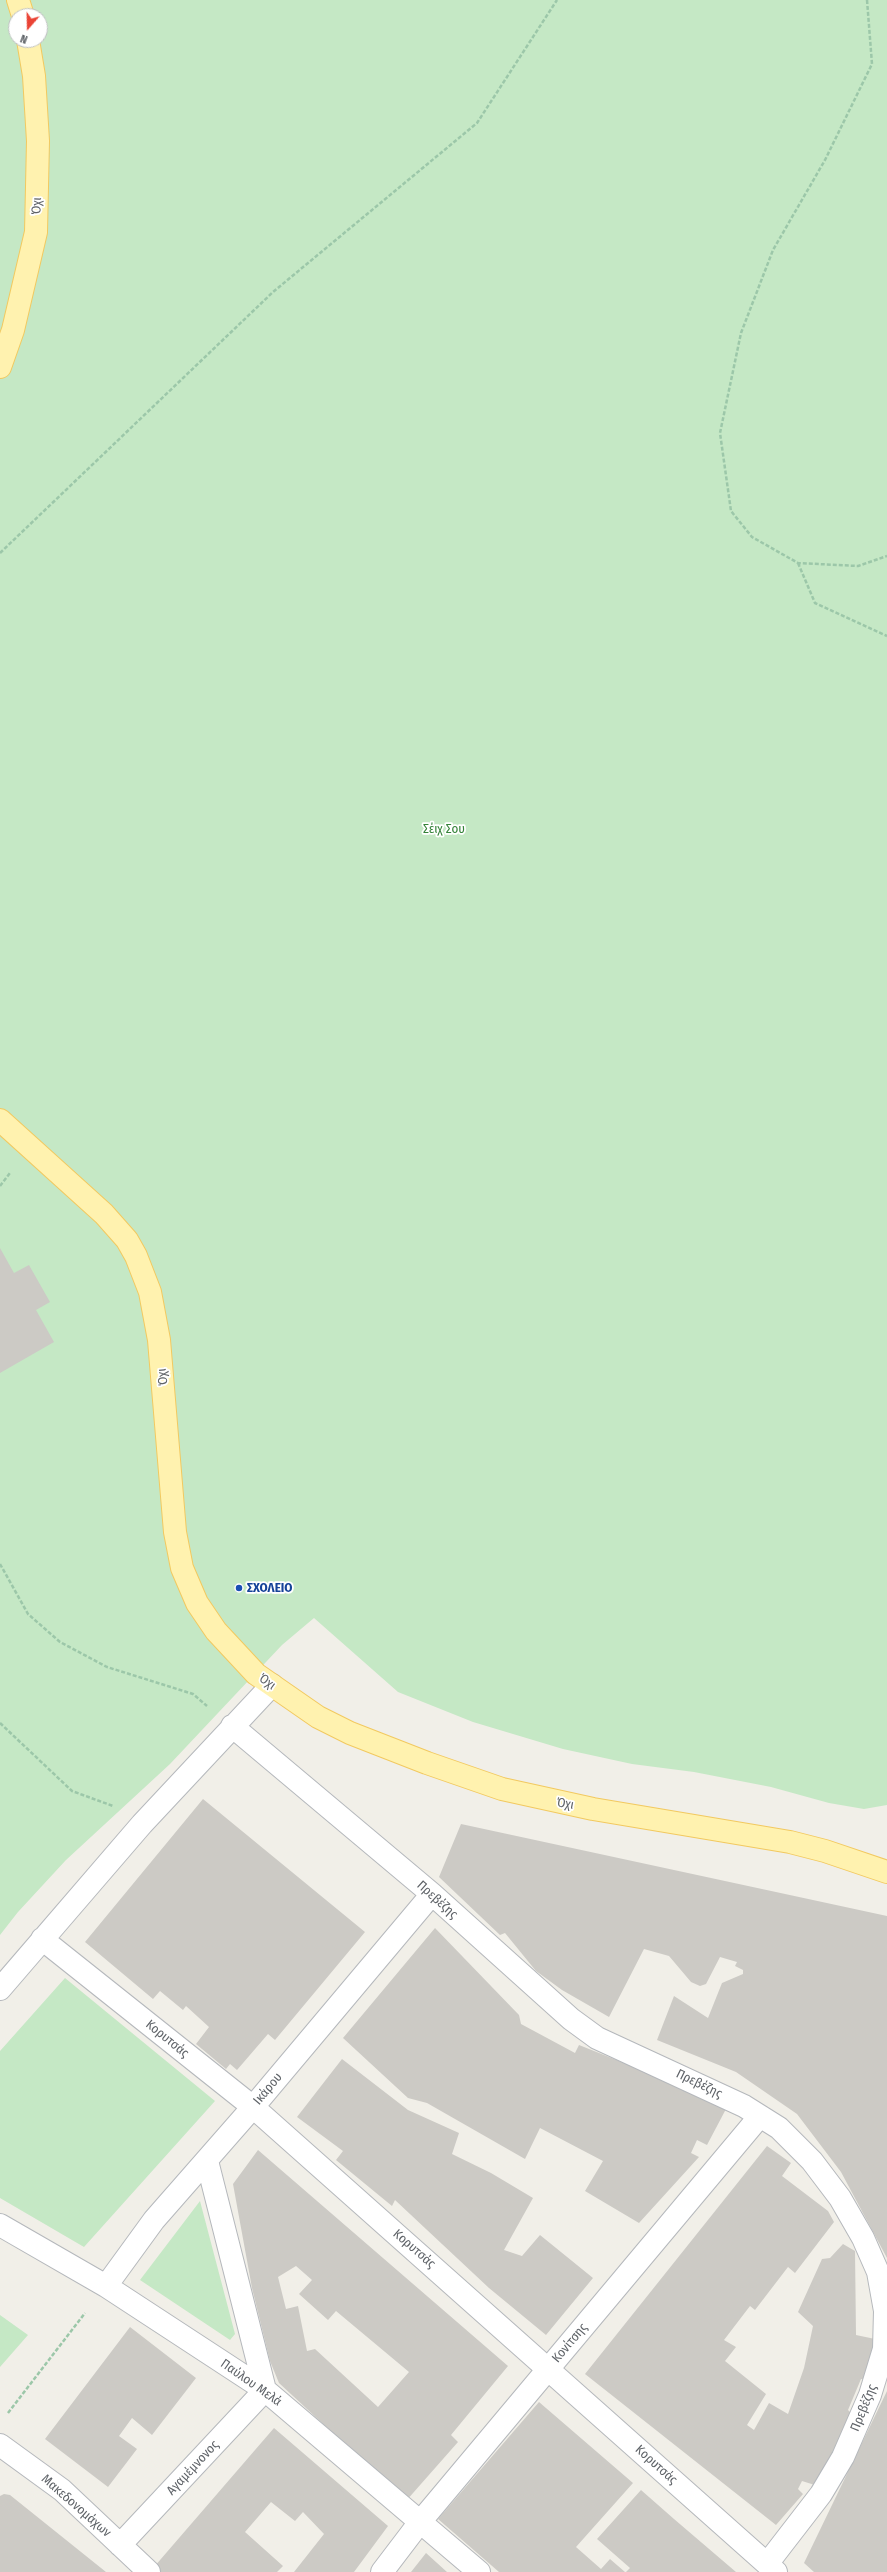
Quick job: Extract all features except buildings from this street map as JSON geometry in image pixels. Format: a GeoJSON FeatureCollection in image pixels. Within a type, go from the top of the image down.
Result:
{"type":"FeatureCollection","features":[{"type":"Feature","properties":{"kind":"main road","name":"Όχι"},"geometry":{"type":"LineString","coordinates":[[0,367],[14,330],[36,232],[38,141],[34,76],[29,48]]}},
{"type":"Feature","properties":{"kind":"main road","name":"Όχι"},"geometry":{"type":"LineString","coordinates":[[0,1120],[104,1214],[127,1240],[136,1256],[150,1292],[159,1340],[175,1525],[182,1568],[197,1603],[216,1631],[247,1665],[272,1685],[318,1717],[350,1732],[427,1763],[502,1789],[593,1809],[790,1842],[825,1851],[887,1872]]}},
{"type":"Feature","properties":{"kind":"street"},"geometry":{"type":"LineString","coordinates":[[0,1989],[142,1824],[232,1726],[272,1685]]}},
{"type":"Feature","properties":{"kind":"street","name":"Πρεβέζης"},"geometry":{"type":"LineString","coordinates":[[232,1726],[432,1894],[548,2001],[597,2038],[690,2080],[760,2116],[779,2128],[812,2161],[828,2180],[853,2219],[878,2272],[886,2321],[884,2349],[876,2380],[843,2457],[821,2494],[771,2568]]}},
{"type":"Feature","properties":{"kind":"street","name":"Ικάρου"},"geometry":{"type":"LineString","coordinates":[[106,2286],[150,2226],[253,2108],[432,1894]]}},
{"type":"Feature","properties":{"kind":"street","name":"Κορυτσάς"},"geometry":{"type":"LineString","coordinates":[[42,1939],[253,2108],[548,2368],[771,2568]]}},
{"type":"Feature","properties":{"kind":"street","name":"Κονίτσης"},"geometry":{"type":"LineString","coordinates":[[382,2572],[420,2522],[760,2116]]}},
{"type":"Feature","properties":{"kind":"street"},"geometry":{"type":"LineString","coordinates":[[207,2161],[265,2390]]}},
{"type":"Feature","properties":{"kind":"street","name":"Παύλου Μελά"},"geometry":{"type":"LineString","coordinates":[[0,2225],[106,2286],[265,2390],[479,2572]]}},
{"type":"Feature","properties":{"kind":"street","name":"Αγαμέμνονος"},"geometry":{"type":"LineString","coordinates":[[120,2545],[265,2390]]}},
{"type":"Feature","properties":{"kind":"street","name":"Μακεδονομάχων"},"geometry":{"type":"LineString","coordinates":[[0,2445],[62,2490],[149,2572]]}},
{"type":"Feature","properties":{"kind":"path"},"geometry":{"type":"LineString","coordinates":[[0,552],[273,292],[477,123],[557,0]]}},
{"type":"Feature","properties":{"kind":"path"},"geometry":{"type":"LineString","coordinates":[[867,0],[872,64],[825,160],[773,250],[741,333],[720,433],[731,511],[752,537],[798,563],[858,566],[887,556]]}},
{"type":"Feature","properties":{"kind":"path"},"geometry":{"type":"LineString","coordinates":[[798,563],[816,603],[887,636]]}},
{"type":"Feature","properties":{"kind":"path"},"geometry":{"type":"LineString","coordinates":[[0,1564],[28,1614],[60,1642],[107,1667],[193,1694],[232,1726]]}},
{"type":"Feature","properties":{"kind":"path"},"geometry":{"type":"LineString","coordinates":[[0,1723],[72,1791],[121,1809],[142,1824]]}},
{"type":"Feature","properties":{"kind":"path"},"geometry":{"type":"LineString","coordinates":[[5,2417],[106,2286]]}},
{"type":"Feature","properties":{"kind":"green space","name":"Σέιχ Σου"},"geometry":{"type":"Polygon","coordinates":[[[0,0],[887,0],[887,1805],[864,1809],[829,1803],[771,1787],[694,1772],[632,1764],[563,1749],[473,1722],[398,1692],[314,1618],[282,1645],[170,1764],[66,1860],[18,1912],[0,1935],[0,0]]]}},
{"type":"Feature","properties":{"kind":"green space"},"geometry":{"type":"Polygon","coordinates":[[[65,1978],[215,2101],[84,2247],[0,2198],[0,2051],[65,1978]]]}},
{"type":"Feature","properties":{"kind":"green space"},"geometry":{"type":"Polygon","coordinates":[[[200,2201],[235,2334],[230,2340],[140,2280],[200,2201]]]}},
{"type":"Feature","properties":{"kind":"green space"},"geometry":{"type":"Polygon","coordinates":[[[0,2315],[28,2335],[0,2367],[0,2315]]]}},
{"type":"Feature","properties":{"kind":"place","name":"ΣΧΟΛΕΙΟ"},"geometry":{"type":"Point","coordinates":[239,1588]}}]}
